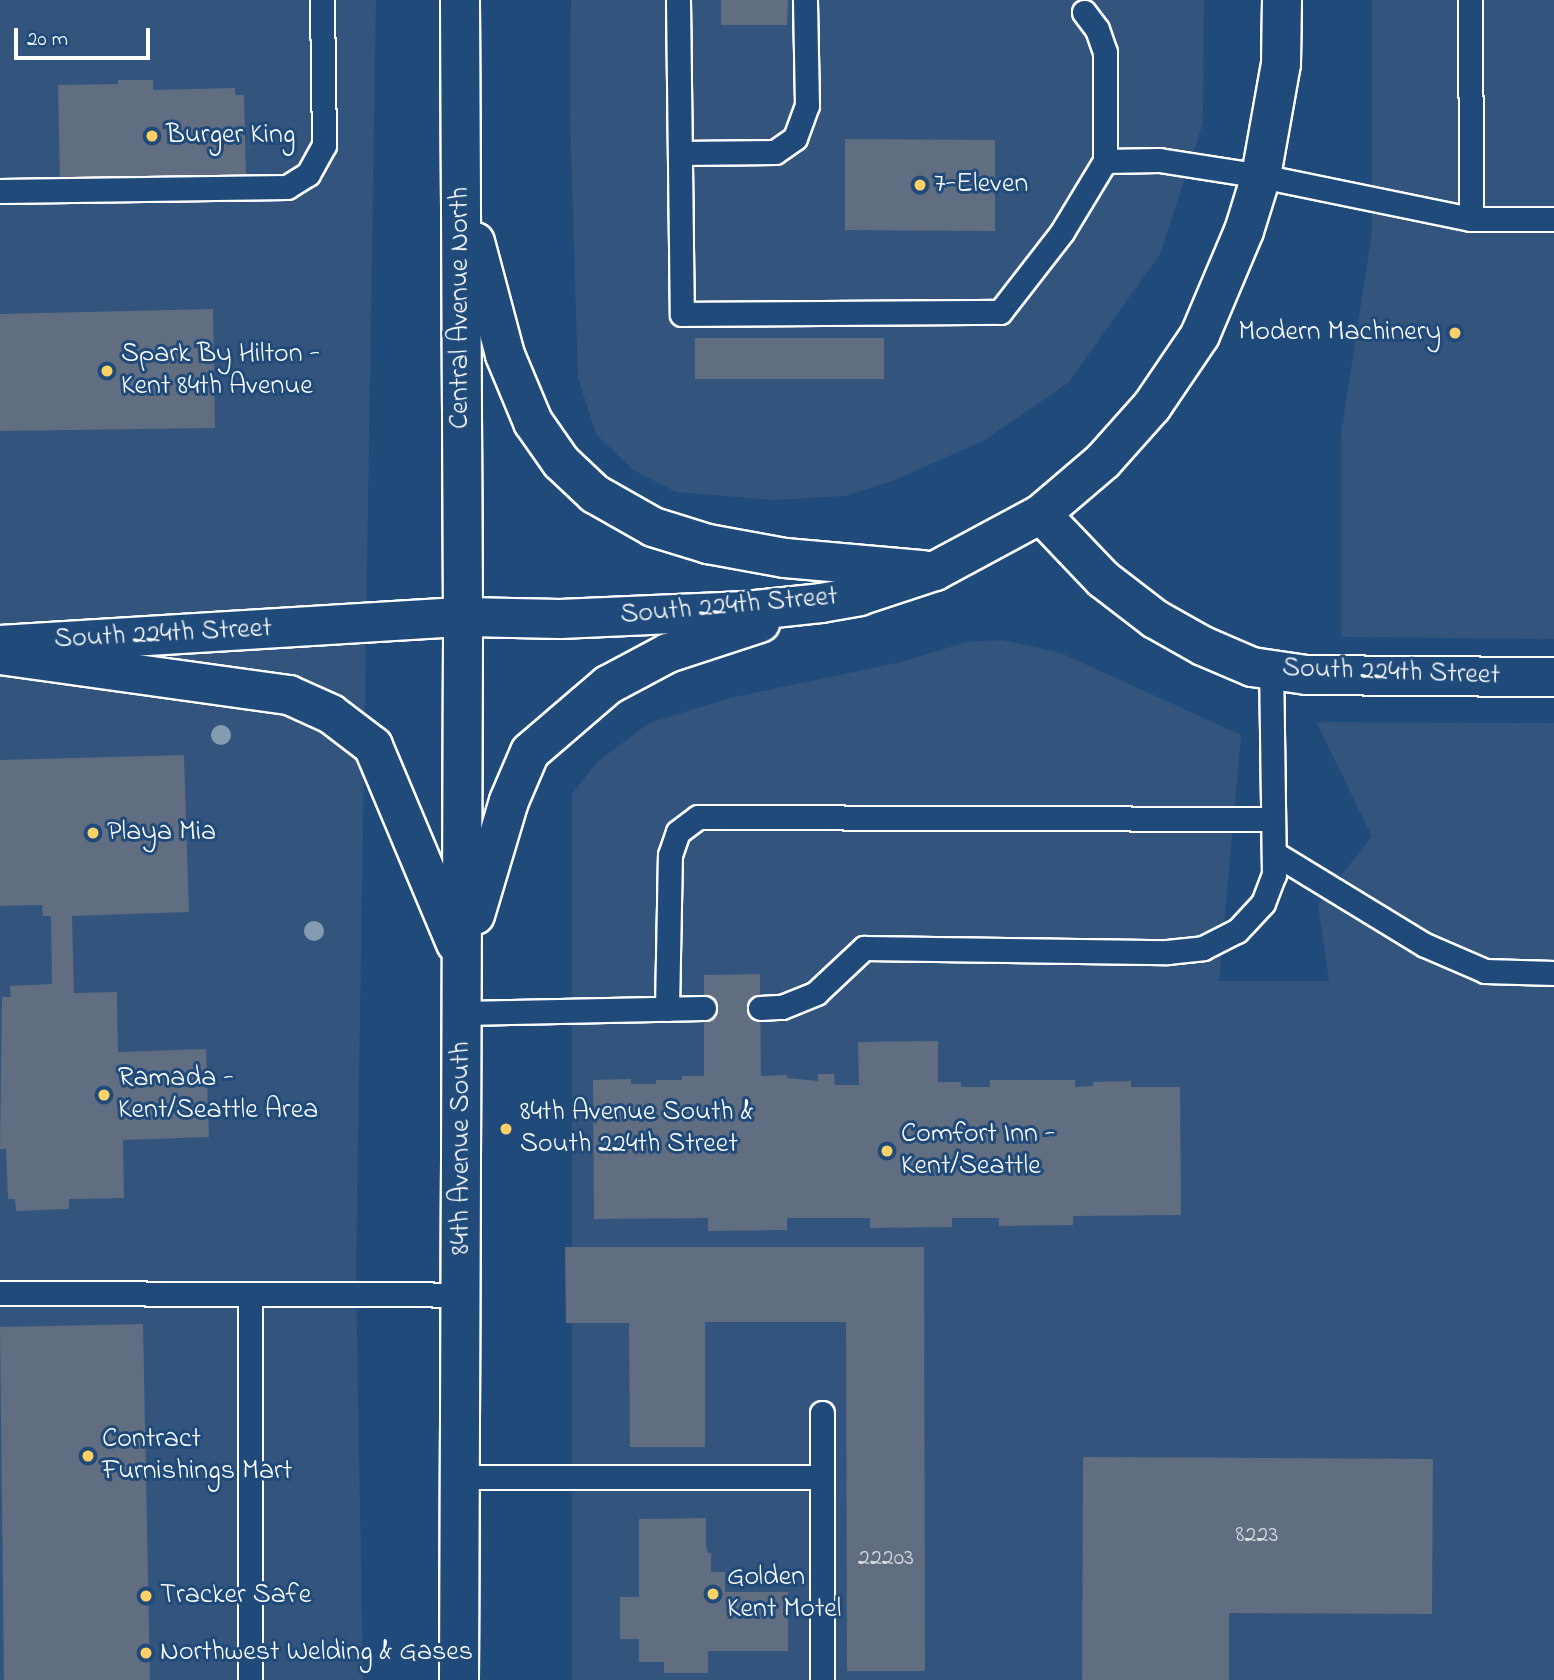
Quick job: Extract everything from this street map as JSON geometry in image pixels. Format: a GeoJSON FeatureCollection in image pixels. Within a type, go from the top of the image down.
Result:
{"type":"FeatureCollection","features":[{"type":"Feature","properties":{"kind":"main road","name":"Central Avenue North"},"geometry":{"type":"LineString","coordinates":[[460,0],[463,617]]}},
{"type":"Feature","properties":{"kind":"main road"},"geometry":{"type":"LineString","coordinates":[[1041,514],[1111,452],[1152,406],[1191,351],[1244,231],[1261,176],[1281,64],[1282,0]]}},
{"type":"Feature","properties":{"kind":"main road"},"geometry":{"type":"LineString","coordinates":[[461,190],[505,355],[533,422],[561,462],[589,489],[653,527],[708,544],[785,558],[936,571]]}},
{"type":"Feature","properties":{"kind":"main road","name":"South 224th Street"},"geometry":{"type":"LineString","coordinates":[[0,645],[463,617],[560,619],[746,611],[821,603],[859,596],[936,571],[1041,514],[1103,579],[1155,619],[1203,646],[1252,667],[1306,676],[1554,677]]}},
{"type":"Feature","properties":{"kind":"main road"},"geometry":{"type":"LineString","coordinates":[[462,958],[509,800],[530,752],[608,685],[668,653],[821,603]]}},
{"type":"Feature","properties":{"kind":"main road","name":"84th Avenue South"},"geometry":{"type":"LineString","coordinates":[[459,1680],[463,617]]}},
{"type":"Feature","properties":{"kind":"main road"},"geometry":{"type":"LineString","coordinates":[[0,655],[289,695],[331,714],[373,746],[462,958]]}},
{"type":"Feature","properties":{"kind":"lane"},"geometry":{"type":"LineString","coordinates":[[0,191],[287,187],[308,174],[324,145],[322,0]]}},
{"type":"Feature","properties":{"kind":"lane"},"geometry":{"type":"LineString","coordinates":[[678,0],[682,314],[1000,312],[1062,232],[1105,161],[1105,52],[1097,30],[1084,12]]}},
{"type":"Feature","properties":{"kind":"lane"},"geometry":{"type":"LineString","coordinates":[[680,153],[775,152],[795,138],[807,105],[805,0]]}},
{"type":"Feature","properties":{"kind":"lane"},"geometry":{"type":"LineString","coordinates":[[1470,0],[1471,219]]}},
{"type":"Feature","properties":{"kind":"lane"},"geometry":{"type":"LineString","coordinates":[[1105,161],[1159,160],[1261,176],[1471,219],[1554,219]]}},
{"type":"Feature","properties":{"kind":"lane"},"geometry":{"type":"LineString","coordinates":[[760,1008],[782,1007],[816,993],[864,948],[1167,952],[1203,948],[1237,931],[1263,904],[1274,875],[1271,670]]}},
{"type":"Feature","properties":{"kind":"lane"},"geometry":{"type":"LineString","coordinates":[[667,1009],[670,855],[678,832],[698,817],[1273,819]]}},
{"type":"Feature","properties":{"kind":"lane"},"geometry":{"type":"LineString","coordinates":[[1274,853],[1425,945],[1485,971],[1554,973]]}},
{"type":"Feature","properties":{"kind":"lane"},"geometry":{"type":"LineString","coordinates":[[462,1013],[704,1008]]}},
{"type":"Feature","properties":{"kind":"lane"},"geometry":{"type":"LineString","coordinates":[[0,1293],[461,1295]]}},
{"type":"Feature","properties":{"kind":"lane"},"geometry":{"type":"LineString","coordinates":[[250,1294],[250,1680]]}},
{"type":"Feature","properties":{"kind":"lane"},"geometry":{"type":"LineString","coordinates":[[822,1413],[822,1680]]}},
{"type":"Feature","properties":{"kind":"lane"},"geometry":{"type":"LineString","coordinates":[[460,1477],[822,1477]]}},
{"type":"Feature","properties":{"kind":"shaded area"},"geometry":{"type":"Polygon","coordinates":[[[0,0],[376,0],[356,1274],[363,1680],[0,1680],[0,0]]]}},
{"type":"Feature","properties":{"kind":"shaded area"},"geometry":{"type":"Polygon","coordinates":[[[571,0],[1204,0],[1203,123],[1160,254],[1068,383],[985,440],[895,480],[845,496],[773,500],[676,492],[633,470],[596,434],[578,378],[570,117],[571,0]]]}},
{"type":"Feature","properties":{"kind":"shaded area","name":"Modern Machinery"},"geometry":{"type":"Polygon","coordinates":[[[1372,0],[1554,0],[1554,639],[1341,637],[1341,434],[1372,232],[1372,0]]]}},
{"type":"Feature","properties":{"kind":"shaded area"},"geometry":{"type":"Polygon","coordinates":[[[1003,640],[1061,653],[1241,735],[1219,981],[1329,981],[1318,905],[1372,836],[1316,722],[1554,723],[1554,1680],[572,1680],[572,794],[597,762],[649,723],[730,698],[901,662],[967,642],[1003,640]]]}},
{"type":"Feature","properties":{"kind":"building"},"geometry":{"type":"Polygon","coordinates":[[[721,0],[788,0],[787,25],[721,25],[721,0]]]}},
{"type":"Feature","properties":{"kind":"building","name":"Burger King"},"geometry":{"type":"Polygon","coordinates":[[[118,80],[153,80],[153,90],[235,88],[235,95],[244,95],[246,177],[60,181],[58,85],[118,84],[118,80]]]}},
{"type":"Feature","properties":{"kind":"building","name":"7-Eleven"},"geometry":{"type":"Polygon","coordinates":[[[845,139],[995,140],[995,231],[845,230],[845,139]]]}},
{"type":"Feature","properties":{"kind":"building","name":"Spark By Hilton - Kent 84th Avenue"},"geometry":{"type":"Polygon","coordinates":[[[213,309],[215,428],[0,431],[0,314],[213,309]]]}},
{"type":"Feature","properties":{"kind":"building"},"geometry":{"type":"Polygon","coordinates":[[[695,338],[884,338],[884,379],[695,379],[695,338]]]}},
{"type":"Feature","properties":{"kind":"building"},"geometry":{"type":"Polygon","coordinates":[[[184,755],[189,912],[72,916],[74,993],[117,992],[118,1052],[206,1049],[209,1137],[123,1140],[124,1198],[69,1199],[69,1209],[16,1211],[15,1199],[8,1199],[6,1149],[0,1149],[2,997],[11,997],[10,986],[52,984],[51,916],[43,916],[42,905],[0,906],[0,760],[184,755]]]}},
{"type":"Feature","properties":{"kind":"building","name":"Comfort Inn - Kent/Seattle"},"geometry":{"type":"Polygon","coordinates":[[[760,974],[761,1076],[787,1075],[787,1078],[818,1081],[818,1074],[834,1074],[835,1085],[859,1085],[858,1042],[938,1041],[938,1082],[961,1082],[961,1087],[990,1087],[990,1080],[1075,1080],[1075,1087],[1093,1086],[1093,1082],[1131,1081],[1131,1087],[1180,1087],[1181,1215],[1073,1216],[1073,1225],[999,1226],[999,1218],[952,1218],[952,1227],[870,1228],[870,1218],[787,1218],[787,1230],[708,1231],[708,1218],[594,1219],[593,1080],[631,1079],[631,1084],[656,1084],[656,1080],[682,1080],[682,1076],[704,1076],[704,975],[760,974]]]}},
{"type":"Feature","properties":{"kind":"building"},"geometry":{"type":"Polygon","coordinates":[[[565,1247],[924,1247],[925,1671],[847,1671],[846,1322],[705,1322],[705,1447],[630,1447],[629,1323],[566,1323],[565,1247]]]}},
{"type":"Feature","properties":{"kind":"building"},"geometry":{"type":"Polygon","coordinates":[[[143,1324],[150,1680],[4,1680],[0,1327],[143,1324]]]}},
{"type":"Feature","properties":{"kind":"building"},"geometry":{"type":"Polygon","coordinates":[[[1083,1457],[1433,1459],[1432,1614],[1229,1613],[1229,1680],[1082,1680],[1083,1457]]]}},
{"type":"Feature","properties":{"kind":"building","name":"Golden Kent Motel"},"geometry":{"type":"Polygon","coordinates":[[[706,1518],[706,1546],[708,1553],[711,1553],[711,1572],[725,1572],[725,1592],[788,1592],[788,1651],[708,1651],[708,1673],[664,1673],[664,1662],[639,1662],[639,1639],[620,1639],[620,1597],[639,1597],[639,1519],[706,1518]]]}},
{"type":"Feature","properties":{"kind":"place","name":"Burger King"},"geometry":{"type":"Point","coordinates":[152,136]}},
{"type":"Feature","properties":{"kind":"place","name":"7-Eleven"},"geometry":{"type":"Point","coordinates":[920,185]}},
{"type":"Feature","properties":{"kind":"place","name":"Modern Machinery"},"geometry":{"type":"Point","coordinates":[1455,333]}},
{"type":"Feature","properties":{"kind":"place","name":"Spark By Hilton - Kent 84th Avenue"},"geometry":{"type":"Point","coordinates":[107,371]}},
{"type":"Feature","properties":{"kind":"place","name":"Playa Mia"},"geometry":{"type":"Point","coordinates":[93,833]}},
{"type":"Feature","properties":{"kind":"place","name":"Ramada - Kent/Seattle Area"},"geometry":{"type":"Point","coordinates":[104,1095]}},
{"type":"Feature","properties":{"kind":"place","name":"84th Avenue South & South 224th Street"},"geometry":{"type":"Point","coordinates":[506,1129]}},
{"type":"Feature","properties":{"kind":"place","name":"Comfort Inn - Kent/Seattle"},"geometry":{"type":"Point","coordinates":[887,1151]}},
{"type":"Feature","properties":{"kind":"place","name":"Contract Furnishings Mart"},"geometry":{"type":"Point","coordinates":[88,1456]}},
{"type":"Feature","properties":{"kind":"place","name":"Golden Kent Motel"},"geometry":{"type":"Point","coordinates":[713,1594]}},
{"type":"Feature","properties":{"kind":"place","name":"Tracker Safe"},"geometry":{"type":"Point","coordinates":[146,1596]}},
{"type":"Feature","properties":{"kind":"place","name":"Northwest Welding & Gases"},"geometry":{"type":"Point","coordinates":[146,1653]}}]}
